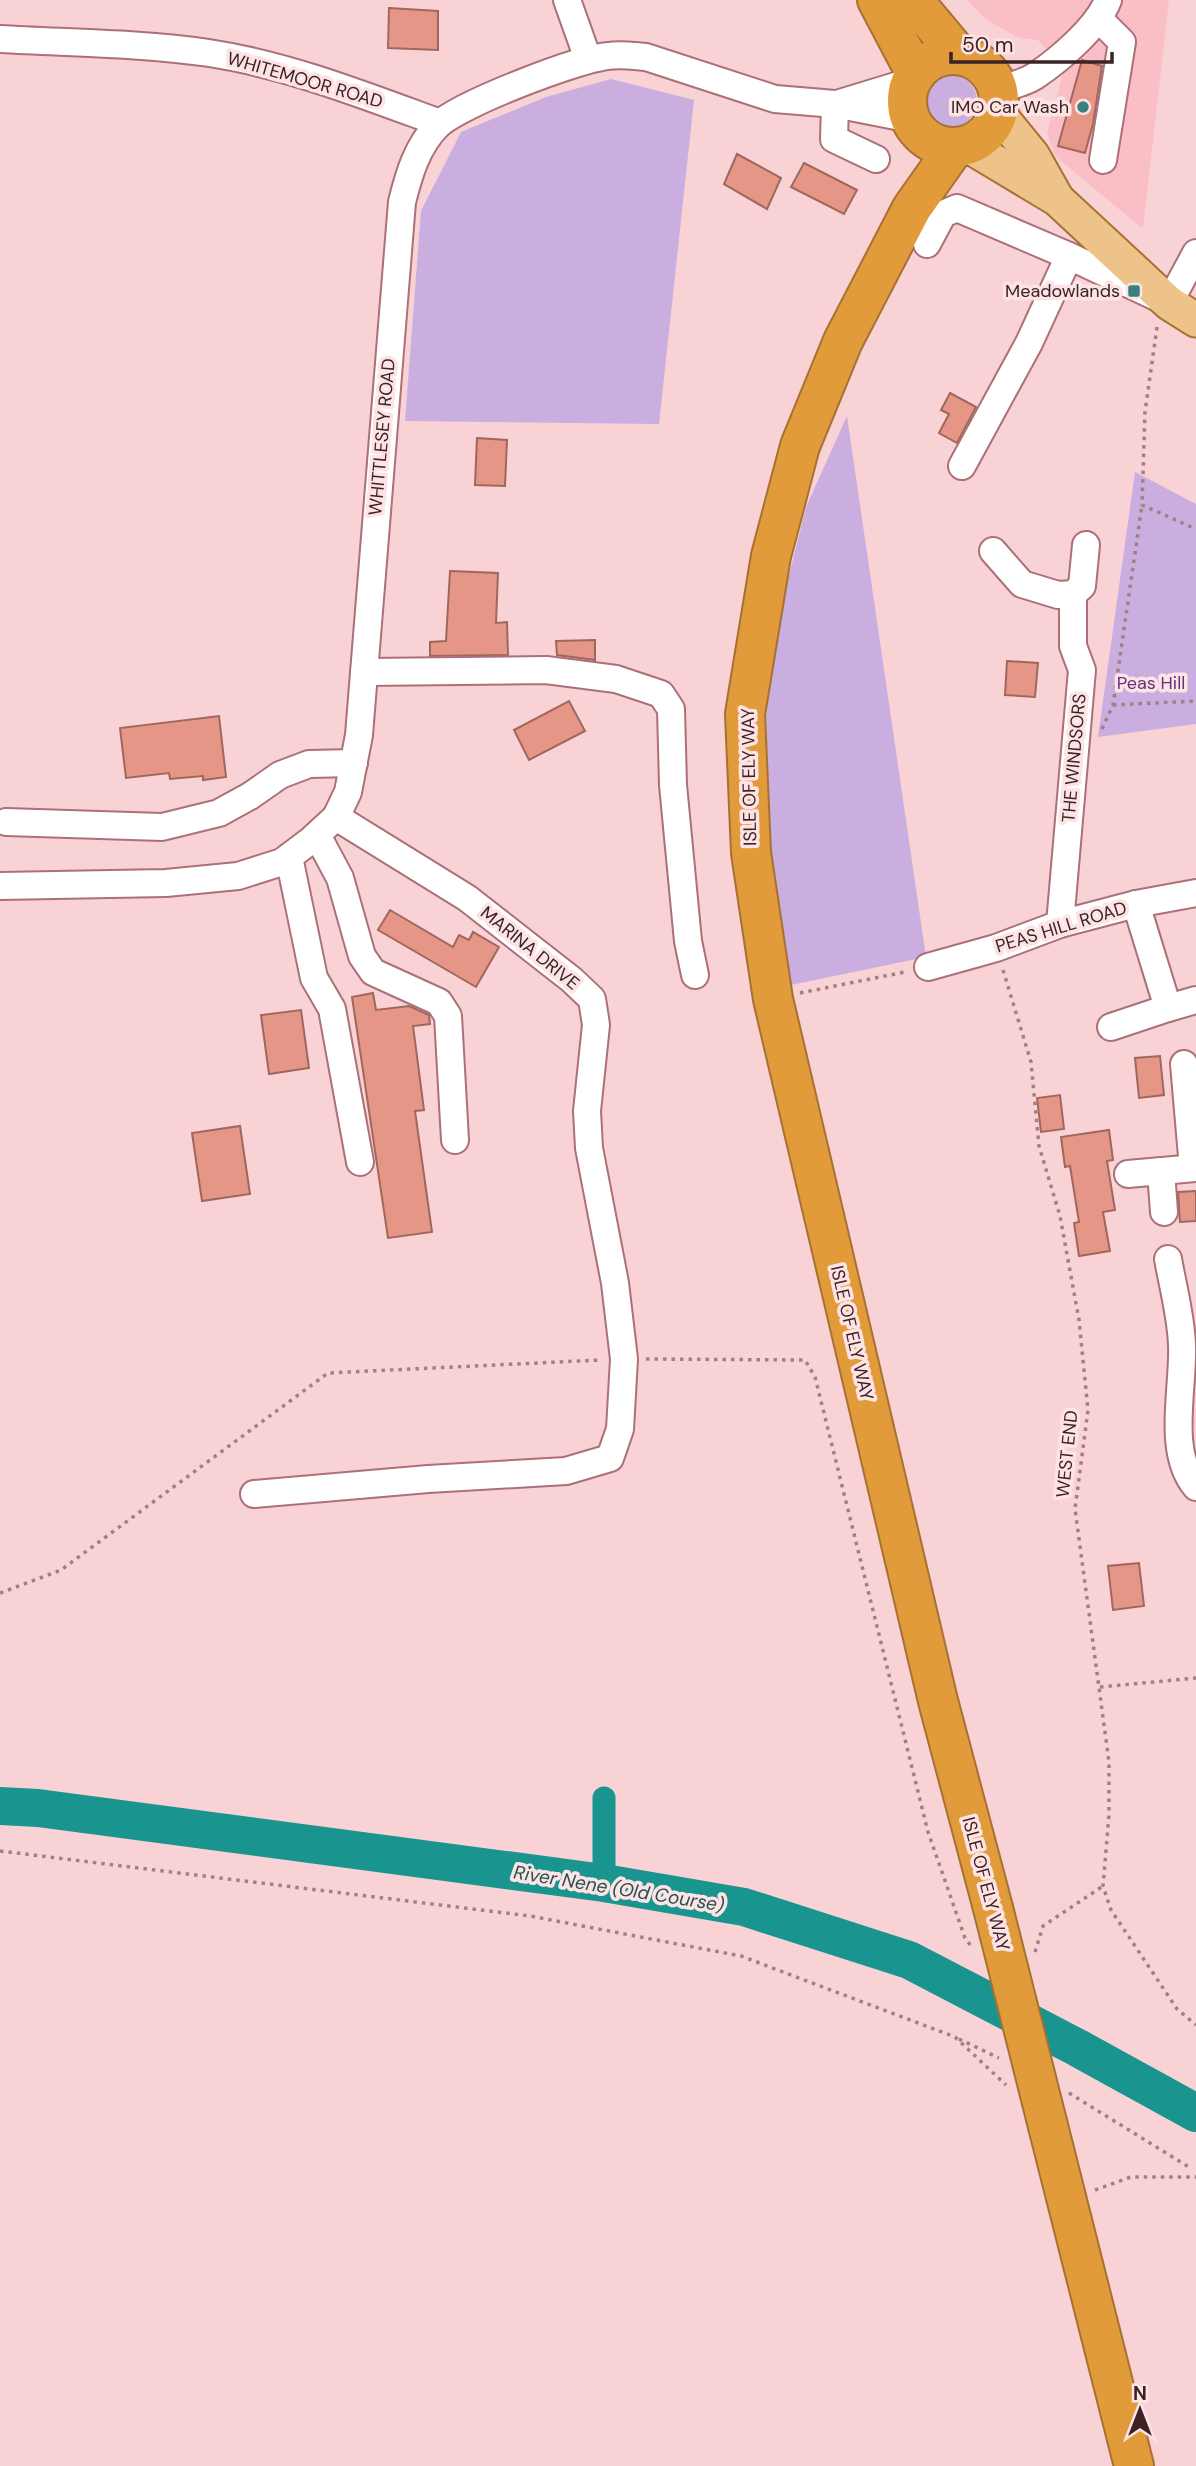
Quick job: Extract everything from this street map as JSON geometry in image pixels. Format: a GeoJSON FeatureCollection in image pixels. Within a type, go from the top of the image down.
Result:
{"type":"FeatureCollection","features":[{"type":"Feature","properties":{"kind":"highway"},"geometry":{"type":"LineString","coordinates":[[877,0],[914,78]]}},
{"type":"Feature","properties":{"kind":"highway"},"geometry":{"type":"LineString","coordinates":[[913,0],[959,55]]}},
{"type":"Feature","properties":{"kind":"highway"},"geometry":{"type":"LineString","coordinates":[[947,55],[972,59],[984,67],[993,78],[998,102],[991,127],[981,138],[939,136],[908,94],[914,78],[935,59],[947,55]]}},
{"type":"Feature","properties":{"kind":"highway","name":"ISLE OF ELY WAY"},"geometry":{"type":"LineString","coordinates":[[939,136],[912,208],[843,341],[800,446],[771,556],[745,714],[751,853],[773,999],[938,1701],[1135,2466]]}},
{"type":"Feature","properties":{"kind":"main road"},"geometry":{"type":"LineString","coordinates":[[998,102],[1057,199]]}},
{"type":"Feature","properties":{"kind":"main road"},"geometry":{"type":"LineString","coordinates":[[939,136],[1057,199],[1182,312]]}},
{"type":"Feature","properties":{"kind":"street"},"geometry":{"type":"LineString","coordinates":[[567,0],[588,59]]}},
{"type":"Feature","properties":{"kind":"street"},"geometry":{"type":"LineString","coordinates":[[998,102],[1060,56],[1104,9],[1122,42],[1103,160]]}},
{"type":"Feature","properties":{"kind":"street","name":"WHITEMOOR ROAD"},"geometry":{"type":"LineString","coordinates":[[0,39],[209,53],[275,68],[381,101],[440,123]]}},
{"type":"Feature","properties":{"kind":"street","name":"WHITTLESEY ROAD"},"geometry":{"type":"LineString","coordinates":[[0,886],[166,883],[239,876],[282,862],[336,817],[348,792],[359,735],[402,202],[411,169],[423,144],[440,123],[477,102],[538,77],[588,59],[624,55],[646,57],[775,99],[835,104],[939,136]]}},
{"type":"Feature","properties":{"kind":"street","name":"WHITTLESEY ROAD"},"geometry":{"type":"LineString","coordinates":[[835,104],[914,78]]}},
{"type":"Feature","properties":{"kind":"street"},"geometry":{"type":"LineString","coordinates":[[835,104],[834,139],[876,159]]}},
{"type":"Feature","properties":{"kind":"street"},"geometry":{"type":"LineString","coordinates":[[927,244],[943,214],[957,208],[1069,256],[1182,312],[1196,253]]}},
{"type":"Feature","properties":{"kind":"street"},"geometry":{"type":"LineString","coordinates":[[962,466],[1029,343],[1069,256]]}},
{"type":"Feature","properties":{"kind":"street","name":"THE WINDSORS"},"geometry":{"type":"LineString","coordinates":[[1060,924],[1082,670],[1073,646],[1073,594],[1082,586],[1086,545]]}},
{"type":"Feature","properties":{"kind":"street"},"geometry":{"type":"LineString","coordinates":[[993,551],[1021,584],[1058,595],[1073,594]]}},
{"type":"Feature","properties":{"kind":"street"},"geometry":{"type":"LineString","coordinates":[[364,672],[546,670],[616,679],[661,694],[671,709],[673,785],[688,941],[695,975]]}},
{"type":"Feature","properties":{"kind":"street"},"geometry":{"type":"LineString","coordinates":[[6,822],[162,827],[219,813],[280,775],[309,764],[354,762]]}},
{"type":"Feature","properties":{"kind":"street","name":"MARINA DRIVE"},"geometry":{"type":"LineString","coordinates":[[254,1494],[428,1479],[566,1472],[610,1458],[620,1429],[624,1359],[615,1283],[589,1148],[587,1111],[596,1025],[592,999],[467,898],[336,817]]}},
{"type":"Feature","properties":{"kind":"street"},"geometry":{"type":"LineString","coordinates":[[317,835],[340,878],[362,956],[373,972],[439,1002],[448,1016],[455,1140]]}},
{"type":"Feature","properties":{"kind":"street"},"geometry":{"type":"LineString","coordinates":[[289,857],[314,978],[332,1009],[360,1162]]}},
{"type":"Feature","properties":{"kind":"street","name":"PEAS HILL ROAD"},"geometry":{"type":"LineString","coordinates":[[928,967],[996,948],[1060,924],[1136,904],[1196,893]]}},
{"type":"Feature","properties":{"kind":"street"},"geometry":{"type":"LineString","coordinates":[[1136,904],[1168,1008]]}},
{"type":"Feature","properties":{"kind":"street"},"geometry":{"type":"LineString","coordinates":[[1111,1027],[1196,1000]]}},
{"type":"Feature","properties":{"kind":"street"},"geometry":{"type":"LineString","coordinates":[[1128,1174],[1195,1168],[1184,1063]]}},
{"type":"Feature","properties":{"kind":"street"},"geometry":{"type":"LineString","coordinates":[[1161,1171],[1164,1212]]}},
{"type":"Feature","properties":{"kind":"street"},"geometry":{"type":"LineString","coordinates":[[1168,1259],[1189,1344],[1179,1414],[1182,1458],[1196,1487]]}},
{"type":"Feature","properties":{"kind":"path"},"geometry":{"type":"LineString","coordinates":[[1182,312],[1156,328],[1145,412],[1142,505],[1113,705],[1196,701]]}},
{"type":"Feature","properties":{"kind":"path"},"geometry":{"type":"LineString","coordinates":[[1142,505],[1196,529]]}},
{"type":"Feature","properties":{"kind":"path","name":"WEST END"},"geometry":{"type":"LineString","coordinates":[[996,948],[1031,1062],[1039,1146],[1060,1216],[1079,1320],[1088,1410],[1075,1509],[1109,1762],[1110,1815],[1103,1886],[1111,1910],[1177,2009],[1196,2025]]}},
{"type":"Feature","properties":{"kind":"path"},"geometry":{"type":"LineString","coordinates":[[773,999],[928,967]]}},
{"type":"Feature","properties":{"kind":"path"},"geometry":{"type":"LineString","coordinates":[[0,1594],[61,1570],[328,1373],[624,1359],[805,1360],[815,1377],[928,1832],[965,1938]]}},
{"type":"Feature","properties":{"kind":"path"},"geometry":{"type":"LineString","coordinates":[[1100,1687],[1196,1678]]}},
{"type":"Feature","properties":{"kind":"path"},"geometry":{"type":"LineString","coordinates":[[0,1852],[530,1916],[741,1956],[955,2037],[1002,2060]]}},
{"type":"Feature","properties":{"kind":"path"},"geometry":{"type":"LineString","coordinates":[[1033,1962],[1043,1926],[1103,1886]]}},
{"type":"Feature","properties":{"kind":"path"},"geometry":{"type":"LineString","coordinates":[[955,2037],[1011,2090]]}},
{"type":"Feature","properties":{"kind":"path"},"geometry":{"type":"LineString","coordinates":[[1061,2089],[1085,2101],[1192,2169]]}},
{"type":"Feature","properties":{"kind":"path"},"geometry":{"type":"LineString","coordinates":[[1067,2200],[1131,2177],[1196,2177]]}},
{"type":"Feature","properties":{"kind":"shaded area"},"geometry":{"type":"Polygon","coordinates":[[[967,0],[1169,0],[1143,229],[1055,156],[1047,133],[1064,70],[1038,40],[1019,38],[987,20],[967,0]]]}},
{"type":"Feature","properties":{"kind":"green space"},"geometry":{"type":"Polygon","coordinates":[[[951,75],[970,82],[977,101],[970,120],[951,127],[932,120],[925,101],[932,82],[951,75]]]}},
{"type":"Feature","properties":{"kind":"green space"},"geometry":{"type":"Polygon","coordinates":[[[611,79],[694,100],[659,424],[405,421],[421,211],[461,132],[546,97],[611,79]]]}},
{"type":"Feature","properties":{"kind":"green space"},"geometry":{"type":"Polygon","coordinates":[[[847,416],[926,957],[791,985],[769,838],[766,717],[780,612],[806,507],[847,416]]]}},
{"type":"Feature","properties":{"kind":"green space","name":"Peas Hill"},"geometry":{"type":"Polygon","coordinates":[[[1135,472],[1196,504],[1196,724],[1098,737],[1135,472]]]}},
{"type":"Feature","properties":{"kind":"building"},"geometry":{"type":"Polygon","coordinates":[[[389,8],[438,11],[438,50],[388,48],[389,8]]]}},
{"type":"Feature","properties":{"kind":"building","name":"IMO Car Wash"},"geometry":{"type":"Polygon","coordinates":[[[1082,60],[1102,66],[1093,124],[1085,153],[1058,146],[1082,60]]]}},
{"type":"Feature","properties":{"kind":"building"},"geometry":{"type":"Polygon","coordinates":[[[737,154],[781,178],[767,209],[724,184],[737,154]]]}},
{"type":"Feature","properties":{"kind":"building"},"geometry":{"type":"Polygon","coordinates":[[[804,163],[857,190],[844,214],[791,187],[804,163]]]}},
{"type":"Feature","properties":{"kind":"building"},"geometry":{"type":"Polygon","coordinates":[[[950,393],[976,407],[957,443],[939,433],[949,414],[941,410],[950,393]]]}},
{"type":"Feature","properties":{"kind":"building"},"geometry":{"type":"Polygon","coordinates":[[[477,438],[507,440],[505,486],[475,485],[477,438]]]}},
{"type":"Feature","properties":{"kind":"building"},"geometry":{"type":"Polygon","coordinates":[[[450,571],[498,573],[496,623],[507,622],[508,655],[430,656],[430,642],[446,641],[450,571]]]}},
{"type":"Feature","properties":{"kind":"building"},"geometry":{"type":"Polygon","coordinates":[[[595,640],[595,660],[557,655],[556,641],[595,640]]]}},
{"type":"Feature","properties":{"kind":"building"},"geometry":{"type":"Polygon","coordinates":[[[1007,661],[1038,663],[1035,697],[1005,695],[1007,661]]]}},
{"type":"Feature","properties":{"kind":"building"},"geometry":{"type":"Polygon","coordinates":[[[569,701],[585,731],[529,760],[514,730],[569,701]]]}},
{"type":"Feature","properties":{"kind":"building"},"geometry":{"type":"Polygon","coordinates":[[[219,716],[226,777],[203,780],[203,776],[170,779],[169,773],[126,778],[120,728],[219,716]]]}},
{"type":"Feature","properties":{"kind":"building"},"geometry":{"type":"Polygon","coordinates":[[[390,910],[453,947],[459,935],[469,940],[473,932],[499,947],[476,987],[378,930],[390,910]]]}},
{"type":"Feature","properties":{"kind":"building"},"geometry":{"type":"Polygon","coordinates":[[[373,993],[376,1010],[409,1006],[429,1015],[430,1024],[413,1026],[424,1110],[415,1111],[432,1232],[388,1238],[352,997],[373,993]]]}},
{"type":"Feature","properties":{"kind":"building"},"geometry":{"type":"Polygon","coordinates":[[[301,1010],[309,1068],[269,1074],[261,1015],[301,1010]]]}},
{"type":"Feature","properties":{"kind":"building"},"geometry":{"type":"Polygon","coordinates":[[[1160,1056],[1164,1095],[1139,1098],[1135,1058],[1160,1056]]]}},
{"type":"Feature","properties":{"kind":"building"},"geometry":{"type":"Polygon","coordinates":[[[1060,1095],[1064,1129],[1041,1132],[1037,1098],[1060,1095]]]}},
{"type":"Feature","properties":{"kind":"building"},"geometry":{"type":"Polygon","coordinates":[[[240,1126],[250,1194],[202,1201],[192,1133],[240,1126]]]}},
{"type":"Feature","properties":{"kind":"building"},"geometry":{"type":"Polygon","coordinates":[[[1109,1130],[1113,1160],[1107,1161],[1115,1210],[1103,1212],[1110,1251],[1079,1256],[1074,1223],[1079,1222],[1070,1166],[1065,1167],[1061,1137],[1109,1130]]]}},
{"type":"Feature","properties":{"kind":"building"},"geometry":{"type":"Polygon","coordinates":[[[1196,1191],[1196,1221],[1180,1222],[1178,1192],[1196,1191]]]}},
{"type":"Feature","properties":{"kind":"building"},"geometry":{"type":"Polygon","coordinates":[[[1139,1563],[1144,1606],[1113,1610],[1108,1566],[1139,1563]]]}},
{"type":"Feature","properties":{"kind":"waterway"},"geometry":{"type":"LineString","coordinates":[[604,1798],[604,1883]]}},
{"type":"Feature","properties":{"kind":"waterway","name":"River Nene (Old Course)"},"geometry":{"type":"LineString","coordinates":[[0,1806],[38,1808],[604,1883],[744,1907],[909,1960],[1196,2113]]}},
{"type":"Feature","properties":{"kind":"place","name":"IMO Car Wash"},"geometry":{"type":"Point","coordinates":[1083,107]}},
{"type":"Feature","properties":{"kind":"place","name":"Meadowlands"},"geometry":{"type":"Point","coordinates":[1134,291]}}]}
